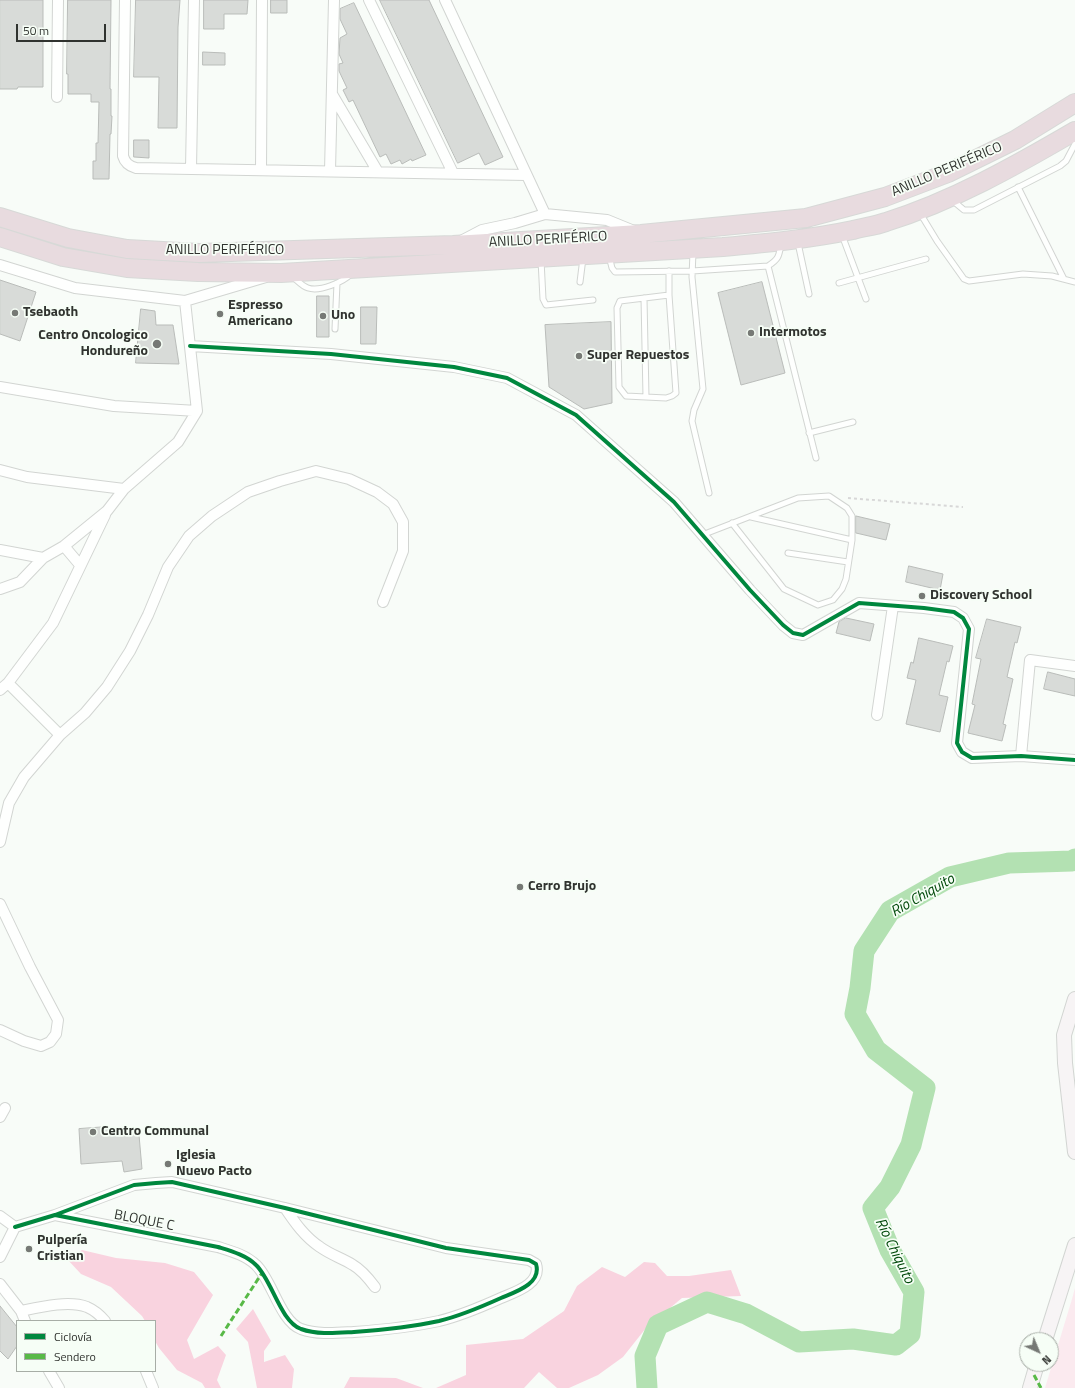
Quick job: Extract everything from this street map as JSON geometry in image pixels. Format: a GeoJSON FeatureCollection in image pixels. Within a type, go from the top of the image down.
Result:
{"type":"FeatureCollection","features":[{"type":"Feature","properties":{"kind":"highway","name":"ANILLO PERIFÉRICO"},"geometry":{"type":"LineString","coordinates":[[0,217],[68,238],[127,249],[198,253],[453,245],[641,234],[806,218],[886,197],[948,173],[1015,140],[1075,104]]}},
{"type":"Feature","properties":{"kind":"highway","name":"ANILLO PERIFÉRICO"},"geometry":{"type":"LineString","coordinates":[[0,236],[63,257],[127,268],[198,272],[285,272],[694,249],[790,241],[885,222],[919,210],[950,198],[1019,164],[1075,131]]}},
{"type":"Feature","properties":{"kind":"main road"},"geometry":{"type":"LineString","coordinates":[[1075,999],[1064,1035],[1065,1063],[1075,1152]]}},
{"type":"Feature","properties":{"kind":"main road"},"geometry":{"type":"LineString","coordinates":[[1048,1332],[1075,1245]]}},
{"type":"Feature","properties":{"kind":"main road"},"geometry":{"type":"LineString","coordinates":[[1030,1388],[1035,1372]]}},
{"type":"Feature","properties":{"kind":"street"},"geometry":{"type":"LineString","coordinates":[[57,97],[58,0]]}},
{"type":"Feature","properties":{"kind":"street"},"geometry":{"type":"LineString","coordinates":[[125,0],[123,156],[124,160],[132,167],[526,175]]}},
{"type":"Feature","properties":{"kind":"street"},"geometry":{"type":"LineString","coordinates":[[190,169],[194,0]]}},
{"type":"Feature","properties":{"kind":"street"},"geometry":{"type":"LineString","coordinates":[[261,170],[262,0]]}},
{"type":"Feature","properties":{"kind":"street"},"geometry":{"type":"LineString","coordinates":[[330,171],[334,0]]}},
{"type":"Feature","properties":{"kind":"street"},"geometry":{"type":"LineString","coordinates":[[369,0],[453,173]]}},
{"type":"Feature","properties":{"kind":"street"},"geometry":{"type":"LineString","coordinates":[[445,0],[545,214]]}},
{"type":"Feature","properties":{"kind":"street"},"geometry":{"type":"LineString","coordinates":[[332,94],[378,172]]}},
{"type":"Feature","properties":{"kind":"street"},"geometry":{"type":"LineString","coordinates":[[453,245],[482,230],[515,223],[545,214],[607,220],[641,234]]}},
{"type":"Feature","properties":{"kind":"street"},"geometry":{"type":"LineString","coordinates":[[0,265],[75,288],[184,301],[285,272]]}},
{"type":"Feature","properties":{"kind":"street"},"geometry":{"type":"LineString","coordinates":[[60,735],[4,686],[53,623],[107,511],[124,489],[178,442],[197,411],[184,301]]}},
{"type":"Feature","properties":{"kind":"street"},"geometry":{"type":"LineString","coordinates":[[190,346],[331,354],[454,366],[507,378],[576,415],[674,502],[750,590],[783,625],[793,633],[803,635],[859,603],[954,612],[963,618],[969,629],[957,743],[962,752],[972,758],[1020,756],[1075,760]]}},
{"type":"Feature","properties":{"kind":"street"},"geometry":{"type":"LineString","coordinates":[[0,387],[114,406],[197,411]]}},
{"type":"Feature","properties":{"kind":"street"},"geometry":{"type":"LineString","coordinates":[[0,470],[27,477],[124,489]]}},
{"type":"Feature","properties":{"kind":"street"},"geometry":{"type":"LineString","coordinates":[[0,842],[9,803],[24,777],[60,735],[85,713],[107,687],[130,651],[145,621],[168,567],[189,536],[212,516],[248,492],[316,471],[349,479],[377,492],[393,504],[403,522],[403,551],[383,602]]}},
{"type":"Feature","properties":{"kind":"street"},"geometry":{"type":"LineString","coordinates":[[0,589],[20,582],[43,558],[64,546],[107,511]]}},
{"type":"Feature","properties":{"kind":"street"},"geometry":{"type":"LineString","coordinates":[[64,546],[80,565]]}},
{"type":"Feature","properties":{"kind":"street"},"geometry":{"type":"LineString","coordinates":[[0,550],[43,558]]}},
{"type":"Feature","properties":{"kind":"street"},"geometry":{"type":"LineString","coordinates":[[877,715],[893,606]]}},
{"type":"Feature","properties":{"kind":"street"},"geometry":{"type":"LineString","coordinates":[[1020,756],[1030,660],[1075,666]]}},
{"type":"Feature","properties":{"kind":"street"},"geometry":{"type":"LineString","coordinates":[[0,904],[30,967],[58,1020],[56,1034],[50,1042],[41,1046],[24,1042],[0,1030]]}},
{"type":"Feature","properties":{"kind":"street"},"geometry":{"type":"LineString","coordinates":[[0,1117],[5,1108]]}},
{"type":"Feature","properties":{"kind":"street"},"geometry":{"type":"LineString","coordinates":[[55,1215],[134,1185],[172,1182],[285,1208],[307,1237],[335,1257],[354,1265],[363,1272],[375,1287]]}},
{"type":"Feature","properties":{"kind":"street","name":"BLOQUE C"},"geometry":{"type":"LineString","coordinates":[[15,1227],[55,1215],[218,1247],[238,1253],[256,1265],[287,1318],[298,1328],[326,1334],[372,1331],[439,1321],[469,1312],[522,1289],[530,1283],[538,1271],[536,1264],[529,1260],[446,1248],[285,1208]]}},
{"type":"Feature","properties":{"kind":"street"},"geometry":{"type":"LineString","coordinates":[[0,1216],[15,1227],[0,1257]]}},
{"type":"Feature","properties":{"kind":"street"},"geometry":{"type":"LineString","coordinates":[[0,1284],[21,1311],[25,1320]]}},
{"type":"Feature","properties":{"kind":"street"},"geometry":{"type":"LineString","coordinates":[[21,1311],[56,1305],[73,1304],[86,1307],[98,1313],[104,1320]]}},
{"type":"Feature","properties":{"kind":"street"},"geometry":{"type":"LineString","coordinates":[[51,1372],[59,1388]]}},
{"type":"Feature","properties":{"kind":"street"},"geometry":{"type":"LineString","coordinates":[[146,1372],[153,1388]]}},
{"type":"Feature","properties":{"kind":"lane"},"geometry":{"type":"LineString","coordinates":[[950,198],[964,210],[974,210],[1060,166],[1066,161],[1075,144]]}},
{"type":"Feature","properties":{"kind":"lane"},"geometry":{"type":"LineString","coordinates":[[1018,187],[1064,279]]}},
{"type":"Feature","properties":{"kind":"lane"},"geometry":{"type":"LineString","coordinates":[[919,210],[937,241],[964,279],[970,281],[1023,274],[1052,276],[1075,282]]}},
{"type":"Feature","properties":{"kind":"lane"},"geometry":{"type":"LineString","coordinates":[[841,232],[866,299]]}},
{"type":"Feature","properties":{"kind":"lane"},"geometry":{"type":"LineString","coordinates":[[609,253],[612,268],[615,272],[692,271],[768,266],[776,261],[790,241]]}},
{"type":"Feature","properties":{"kind":"lane"},"geometry":{"type":"LineString","coordinates":[[790,241],[809,294]]}},
{"type":"Feature","properties":{"kind":"lane"},"geometry":{"type":"LineString","coordinates":[[694,249],[692,271],[703,389],[694,410],[692,421],[709,492]]}},
{"type":"Feature","properties":{"kind":"lane"},"geometry":{"type":"LineString","coordinates":[[580,282],[583,255]]}},
{"type":"Feature","properties":{"kind":"lane"},"geometry":{"type":"LineString","coordinates":[[541,257],[543,299],[546,305],[592,300]]}},
{"type":"Feature","properties":{"kind":"lane"},"geometry":{"type":"LineString","coordinates":[[839,283],[859,279],[926,260]]}},
{"type":"Feature","properties":{"kind":"lane"},"geometry":{"type":"LineString","coordinates":[[768,266],[816,458]]}},
{"type":"Feature","properties":{"kind":"lane"},"geometry":{"type":"LineString","coordinates":[[285,272],[306,288],[319,289],[347,278],[356,268]]}},
{"type":"Feature","properties":{"kind":"lane"},"geometry":{"type":"LineString","coordinates":[[669,271],[669,295],[676,393],[666,398],[626,396],[618,386],[618,304],[620,301],[669,295]]}},
{"type":"Feature","properties":{"kind":"lane"},"geometry":{"type":"LineString","coordinates":[[335,329],[337,283]]}},
{"type":"Feature","properties":{"kind":"lane"},"geometry":{"type":"LineString","coordinates":[[644,298],[646,397]]}},
{"type":"Feature","properties":{"kind":"lane"},"geometry":{"type":"LineString","coordinates":[[809,433],[853,422]]}},
{"type":"Feature","properties":{"kind":"lane"},"geometry":{"type":"LineString","coordinates":[[701,535],[732,523],[751,517],[798,498],[828,496],[847,508],[852,516],[852,540],[846,579],[842,589],[833,600],[818,605],[784,590],[732,523]]}},
{"type":"Feature","properties":{"kind":"lane"},"geometry":{"type":"LineString","coordinates":[[751,517],[852,540]]}},
{"type":"Feature","properties":{"kind":"lane"},"geometry":{"type":"LineString","coordinates":[[788,553],[848,562]]}},
{"type":"Feature","properties":{"kind":"path"},"geometry":{"type":"LineString","coordinates":[[828,496],[963,507]]}},
{"type":"Feature","properties":{"kind":"shaded area"},"geometry":{"type":"Polygon","coordinates":[[[82,1250],[116,1258],[165,1263],[194,1272],[213,1295],[187,1340],[194,1359],[218,1346],[226,1355],[217,1380],[221,1388],[205,1388],[202,1383],[177,1370],[156,1343],[156,1320],[144,1320],[111,1287],[81,1274],[67,1259],[82,1250]]]}},
{"type":"Feature","properties":{"kind":"shaded area"},"geometry":{"type":"Polygon","coordinates":[[[644,1262],[655,1263],[667,1276],[689,1276],[731,1270],[741,1296],[682,1298],[646,1328],[623,1357],[598,1375],[569,1388],[557,1388],[539,1372],[524,1388],[436,1388],[466,1375],[466,1345],[523,1339],[564,1311],[577,1286],[602,1267],[625,1277],[644,1262]]]}},
{"type":"Feature","properties":{"kind":"shaded area"},"geometry":{"type":"Polygon","coordinates":[[[1075,1288],[1075,1388],[1045,1388],[1050,1372],[1059,1372],[1059,1342],[1075,1288]]]}},
{"type":"Feature","properties":{"kind":"shaded area"},"geometry":{"type":"Polygon","coordinates":[[[253,1309],[271,1341],[264,1351],[264,1362],[285,1355],[294,1369],[292,1388],[257,1388],[248,1342],[236,1329],[253,1309]]]}},
{"type":"Feature","properties":{"kind":"shaded area"},"geometry":{"type":"Polygon","coordinates":[[[350,1377],[396,1378],[423,1388],[344,1388],[350,1377]]]}},
{"type":"Feature","properties":{"kind":"building"},"geometry":{"type":"Polygon","coordinates":[[[0,0],[43,0],[43,87],[0,89],[0,0]]]}},
{"type":"Feature","properties":{"kind":"building"},"geometry":{"type":"Polygon","coordinates":[[[68,0],[111,0],[110,89],[112,116],[109,179],[93,179],[93,161],[96,161],[96,143],[98,143],[99,102],[91,102],[91,94],[68,94],[68,0]]]}},
{"type":"Feature","properties":{"kind":"building"},"geometry":{"type":"Polygon","coordinates":[[[136,0],[180,0],[178,27],[177,128],[158,128],[159,77],[134,77],[136,0]]]}},
{"type":"Feature","properties":{"kind":"building"},"geometry":{"type":"Polygon","coordinates":[[[204,0],[248,0],[247,14],[224,14],[224,29],[204,29],[204,0]]]}},
{"type":"Feature","properties":{"kind":"building"},"geometry":{"type":"Polygon","coordinates":[[[271,0],[287,0],[287,13],[271,13],[271,0]]]}},
{"type":"Feature","properties":{"kind":"building"},"geometry":{"type":"Polygon","coordinates":[[[380,0],[429,0],[503,157],[485,165],[479,153],[458,163],[380,0]]]}},
{"type":"Feature","properties":{"kind":"building"},"geometry":{"type":"Polygon","coordinates":[[[354,3],[426,155],[412,161],[411,159],[402,164],[400,160],[391,164],[386,154],[380,157],[353,100],[349,102],[343,90],[347,88],[339,71],[339,64],[343,63],[339,54],[340,38],[347,34],[340,19],[340,9],[354,3]]]}},
{"type":"Feature","properties":{"kind":"building"},"geometry":{"type":"Polygon","coordinates":[[[203,52],[225,53],[225,65],[203,65],[203,52]]]}},
{"type":"Feature","properties":{"kind":"building"},"geometry":{"type":"Polygon","coordinates":[[[134,140],[149,140],[149,158],[134,157],[134,140]]]}},
{"type":"Feature","properties":{"kind":"building","name":"Tsebaoth"},"geometry":{"type":"Polygon","coordinates":[[[0,280],[36,292],[20,341],[0,334],[0,280]]]}},
{"type":"Feature","properties":{"kind":"building","name":"Intermotos"},"geometry":{"type":"Polygon","coordinates":[[[762,282],[785,373],[741,385],[718,293],[762,282]]]}},
{"type":"Feature","properties":{"kind":"building","name":"Uno"},"geometry":{"type":"Polygon","coordinates":[[[317,296],[329,296],[329,337],[317,337],[317,296]]]}},
{"type":"Feature","properties":{"kind":"building"},"geometry":{"type":"Polygon","coordinates":[[[361,307],[377,307],[376,344],[361,344],[361,307]]]}},
{"type":"Feature","properties":{"kind":"building","name":"Centro Oncologico Hondureño"},"geometry":{"type":"Polygon","coordinates":[[[141,309],[155,311],[156,325],[173,325],[179,364],[136,363],[141,309]]]}},
{"type":"Feature","properties":{"kind":"building","name":"Super Repuestos"},"geometry":{"type":"Polygon","coordinates":[[[611,322],[612,403],[584,409],[549,387],[545,325],[611,322]]]}},
{"type":"Feature","properties":{"kind":"building"},"geometry":{"type":"Polygon","coordinates":[[[856,516],[890,524],[886,540],[856,533],[856,516]]]}},
{"type":"Feature","properties":{"kind":"building"},"geometry":{"type":"Polygon","coordinates":[[[909,566],[943,574],[940,590],[906,582],[909,566]]]}},
{"type":"Feature","properties":{"kind":"building"},"geometry":{"type":"Polygon","coordinates":[[[846,618],[874,624],[870,641],[836,633],[839,622],[846,618]]]}},
{"type":"Feature","properties":{"kind":"building"},"geometry":{"type":"Polygon","coordinates":[[[987,619],[1021,627],[1017,643],[1015,642],[1007,677],[1013,679],[1003,724],[1006,725],[1002,741],[968,733],[975,705],[972,704],[981,659],[976,658],[987,619]]]}},
{"type":"Feature","properties":{"kind":"building"},"geometry":{"type":"Polygon","coordinates":[[[919,638],[953,646],[949,662],[947,661],[939,695],[948,697],[940,732],[906,724],[916,680],[907,678],[911,662],[913,663],[919,638]]]}},
{"type":"Feature","properties":{"kind":"building"},"geometry":{"type":"Polygon","coordinates":[[[1048,672],[1075,679],[1075,696],[1044,689],[1048,672]]]}},
{"type":"Feature","properties":{"kind":"building"},"geometry":{"type":"Polygon","coordinates":[[[107,1127],[107,1129],[139,1135],[142,1169],[124,1172],[122,1161],[81,1164],[79,1129],[107,1127]]]}},
{"type":"Feature","properties":{"kind":"building"},"geometry":{"type":"Polygon","coordinates":[[[0,1306],[16,1326],[16,1347],[8,1359],[0,1351],[0,1306]]]}},
{"type":"Feature","properties":{"kind":"waterway","name":"Río Chiquito"},"geometry":{"type":"LineString","coordinates":[[647,1388],[645,1356],[658,1325],[707,1302],[746,1314],[799,1342],[853,1339],[896,1345],[910,1334],[914,1292],[890,1250],[873,1208],[890,1187],[911,1145],[925,1088],[876,1050],[855,1014],[860,988],[864,951],[890,911],[950,877],[1009,863],[1072,861],[1075,859]]}},
{"type":"Feature","properties":{"kind":"marked path"},"geometry":{"type":"LineString","coordinates":[[221,1336],[262,1273]]}},
{"type":"Feature","properties":{"kind":"marked path"},"geometry":{"type":"LineString","coordinates":[[1034,1375],[1041,1388]]}},
{"type":"Feature","properties":{"kind":"cycle path"},"geometry":{"type":"LineString","coordinates":[[190,346],[331,354],[454,367],[507,378],[576,415],[674,502],[750,590],[783,625],[793,633],[803,635],[859,603],[954,612],[963,618],[969,629],[957,743],[962,752],[972,758],[1021,756],[1075,760]]}},
{"type":"Feature","properties":{"kind":"cycle path"},"geometry":{"type":"LineString","coordinates":[[15,1227],[55,1215],[218,1247],[233,1252],[252,1262],[262,1272],[287,1318],[294,1325],[307,1331],[320,1333],[341,1333],[386,1329],[418,1325],[447,1319],[463,1314],[520,1290],[531,1282],[537,1271],[536,1264],[529,1260],[446,1248],[172,1182],[134,1185],[55,1215]]}},
{"type":"Feature","properties":{"kind":"place","name":"Tsebaoth"},"geometry":{"type":"Point","coordinates":[15,313]}},
{"type":"Feature","properties":{"kind":"place","name":"Espresso Americano"},"geometry":{"type":"Point","coordinates":[220,314]}},
{"type":"Feature","properties":{"kind":"place","name":"Uno"},"geometry":{"type":"Point","coordinates":[323,316]}},
{"type":"Feature","properties":{"kind":"place","name":"Intermotos"},"geometry":{"type":"Point","coordinates":[751,333]}},
{"type":"Feature","properties":{"kind":"place","name":"Centro Oncologico Hondureño"},"geometry":{"type":"Point","coordinates":[157,344]}},
{"type":"Feature","properties":{"kind":"place","name":"Super Repuestos"},"geometry":{"type":"Point","coordinates":[579,356]}},
{"type":"Feature","properties":{"kind":"place","name":"Discovery School"},"geometry":{"type":"Point","coordinates":[922,596]}},
{"type":"Feature","properties":{"kind":"place","name":"Cerro Brujo"},"geometry":{"type":"Point","coordinates":[520,887]}},
{"type":"Feature","properties":{"kind":"place","name":"Centro Communal"},"geometry":{"type":"Point","coordinates":[93,1132]}},
{"type":"Feature","properties":{"kind":"place","name":"Iglesia Nuevo Pacto"},"geometry":{"type":"Point","coordinates":[168,1164]}},
{"type":"Feature","properties":{"kind":"place","name":"Pulpería Cristian"},"geometry":{"type":"Point","coordinates":[29,1249]}}]}
